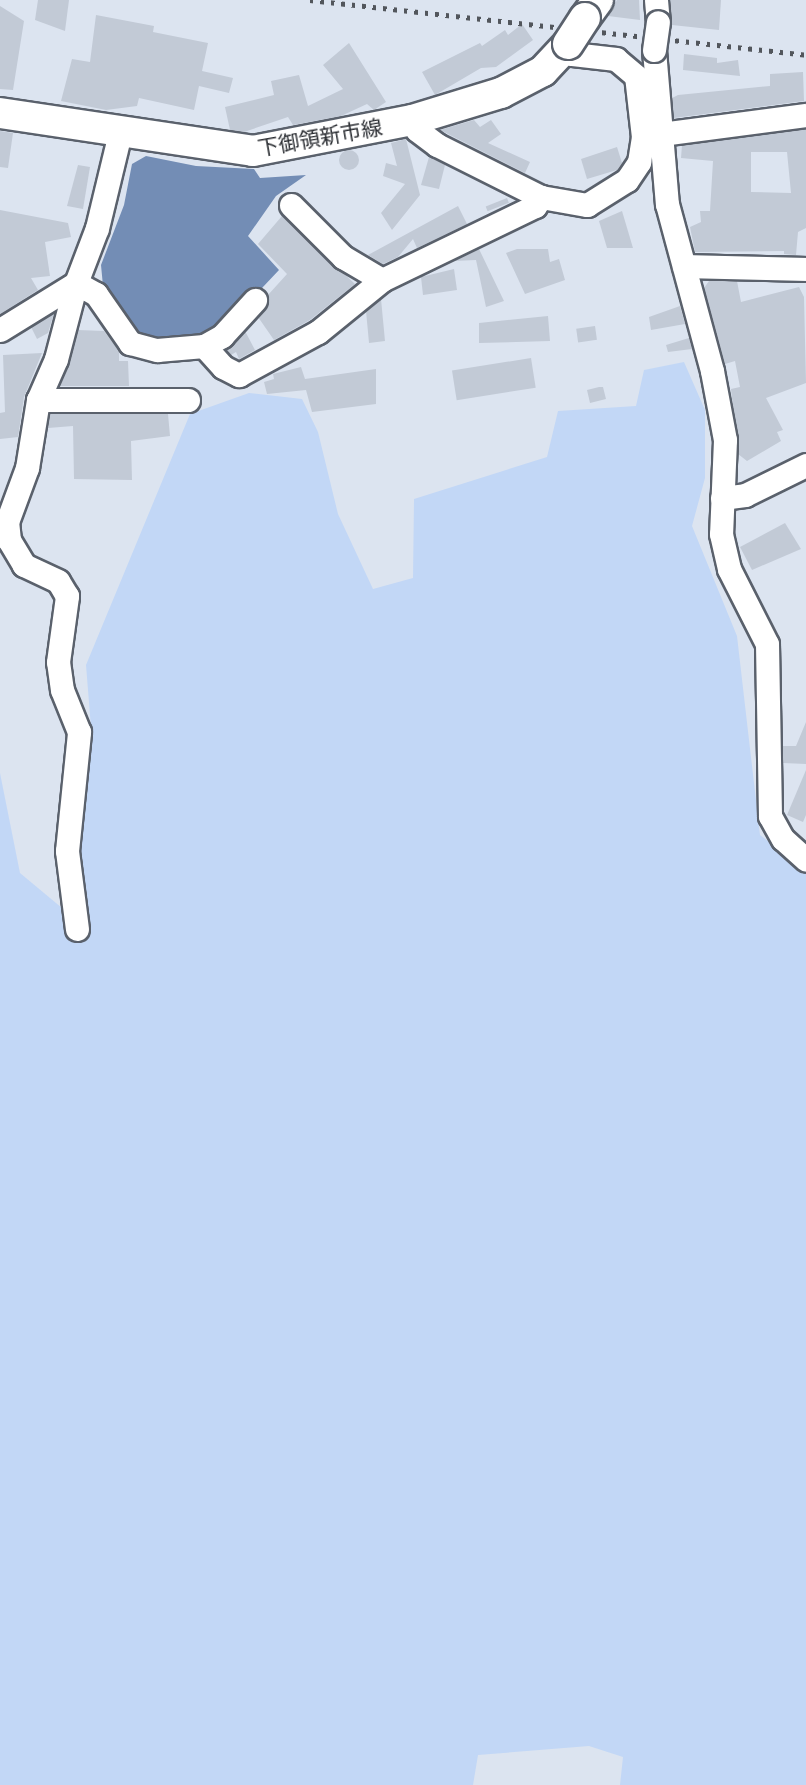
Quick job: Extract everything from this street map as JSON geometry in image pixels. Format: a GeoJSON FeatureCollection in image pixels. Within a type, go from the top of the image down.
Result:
{"type":"FeatureCollection","features":[{"type":"Feature","properties":{"kind":"main road","name":"下御領新市線"},"geometry":{"type":"LineString","coordinates":[[0,113],[253,151],[412,120],[501,93],[543,71],[566,46],[592,9]]}},
{"type":"Feature","properties":{"kind":"street"},"geometry":{"type":"LineString","coordinates":[[412,120],[417,130],[437,145],[541,197],[587,205],[614,190],[639,162],[652,135],[657,11]]}},
{"type":"Feature","properties":{"kind":"street"},"geometry":{"type":"LineString","coordinates":[[566,46],[572,54],[616,59],[636,76],[725,440],[721,534],[729,569],[767,644],[770,816],[783,839],[806,860]]}},
{"type":"Feature","properties":{"kind":"street"},"geometry":{"type":"LineString","coordinates":[[652,135],[806,115]]}},
{"type":"Feature","properties":{"kind":"street"},"geometry":{"type":"LineString","coordinates":[[78,929],[67,851],[79,732],[62,690],[58,662],[67,596],[58,581],[23,565],[9,540],[7,522],[27,468],[38,400],[56,359],[76,283],[97,228],[120,133]]}},
{"type":"Feature","properties":{"kind":"street"},"geometry":{"type":"LineString","coordinates":[[204,346],[223,367],[239,375],[318,332],[382,280],[536,206],[541,197]]}},
{"type":"Feature","properties":{"kind":"street"},"geometry":{"type":"LineString","coordinates":[[291,205],[343,257],[382,280]]}},
{"type":"Feature","properties":{"kind":"street"},"geometry":{"type":"LineString","coordinates":[[684,265],[806,270]]}},
{"type":"Feature","properties":{"kind":"street"},"geometry":{"type":"LineString","coordinates":[[0,330],[76,283]]}},
{"type":"Feature","properties":{"kind":"street"},"geometry":{"type":"LineString","coordinates":[[76,283],[96,294],[112,311],[130,343],[156,350],[204,346],[222,336],[255,300]]}},
{"type":"Feature","properties":{"kind":"street"},"geometry":{"type":"LineString","coordinates":[[38,400],[187,400]]}},
{"type":"Feature","properties":{"kind":"street"},"geometry":{"type":"LineString","coordinates":[[722,498],[745,495],[806,465]]}},
{"type":"Feature","properties":{"kind":"shaded area"},"geometry":{"type":"Polygon","coordinates":[[[146,156],[196,166],[254,169],[260,178],[306,175],[276,196],[248,236],[279,270],[225,327],[193,341],[134,338],[103,286],[101,265],[124,205],[132,164],[146,156]]]}},
{"type":"Feature","properties":{"kind":"shaded area"},"geometry":{"type":"Polygon","coordinates":[[[684,362],[705,410],[705,478],[692,526],[737,636],[760,835],[806,870],[806,1785],[620,1785],[623,1757],[589,1746],[478,1755],[473,1785],[0,1785],[0,773],[20,873],[74,918],[73,830],[92,740],[86,665],[190,414],[249,393],[302,399],[318,432],[338,514],[373,589],[413,578],[414,499],[547,457],[558,411],[636,406],[644,370],[684,362]]]}},
{"type":"Feature","properties":{"kind":"building"},"geometry":{"type":"Polygon","coordinates":[[[38,0],[69,0],[65,31],[35,20],[38,0]]]}},
{"type":"Feature","properties":{"kind":"building"},"geometry":{"type":"Polygon","coordinates":[[[617,0],[639,0],[640,20],[608,16],[617,0]]]}},
{"type":"Feature","properties":{"kind":"building"},"geometry":{"type":"Polygon","coordinates":[[[670,0],[721,0],[719,30],[672,25],[670,0]]]}},
{"type":"Feature","properties":{"kind":"building"},"geometry":{"type":"Polygon","coordinates":[[[0,6],[24,21],[13,90],[0,89],[0,6]]]}},
{"type":"Feature","properties":{"kind":"building"},"geometry":{"type":"Polygon","coordinates":[[[96,15],[154,26],[153,32],[208,43],[202,71],[233,78],[229,93],[199,86],[194,110],[139,98],[137,106],[106,110],[61,101],[72,59],[90,62],[96,15]]]}},
{"type":"Feature","properties":{"kind":"building"},"geometry":{"type":"Polygon","coordinates":[[[522,24],[533,40],[496,67],[481,68],[435,95],[422,72],[480,43],[482,46],[505,30],[508,35],[522,24]]]}},
{"type":"Feature","properties":{"kind":"building"},"geometry":{"type":"Polygon","coordinates":[[[349,43],[386,102],[374,110],[367,104],[341,116],[293,125],[288,117],[244,132],[230,130],[225,107],[274,95],[271,81],[299,75],[308,106],[343,89],[323,65],[349,43]]]}},
{"type":"Feature","properties":{"kind":"building"},"geometry":{"type":"Polygon","coordinates":[[[684,54],[717,58],[717,63],[738,60],[740,76],[683,70],[684,54]]]}},
{"type":"Feature","properties":{"kind":"building"},"geometry":{"type":"Polygon","coordinates":[[[803,72],[804,101],[674,118],[672,98],[678,95],[770,86],[770,74],[803,72]]]}},
{"type":"Feature","properties":{"kind":"building"},"geometry":{"type":"Polygon","coordinates":[[[474,120],[480,127],[491,120],[501,134],[488,143],[530,162],[525,173],[440,130],[474,120]]]}},
{"type":"Feature","properties":{"kind":"building"},"geometry":{"type":"Polygon","coordinates":[[[806,129],[806,228],[798,232],[796,255],[784,254],[784,251],[695,252],[690,227],[701,222],[700,211],[710,211],[713,161],[681,158],[682,145],[806,129]],[[751,152],[751,192],[791,193],[787,152],[751,152]]]}},
{"type":"Feature","properties":{"kind":"building"},"geometry":{"type":"Polygon","coordinates":[[[0,131],[13,133],[8,168],[0,167],[0,131]]]}},
{"type":"Feature","properties":{"kind":"building"},"geometry":{"type":"Polygon","coordinates":[[[406,139],[420,195],[392,230],[381,213],[405,184],[383,176],[386,163],[397,166],[391,143],[406,139]]]}},
{"type":"Feature","properties":{"kind":"building"},"geometry":{"type":"Polygon","coordinates":[[[617,147],[622,163],[617,170],[587,179],[581,159],[617,147]]]}},
{"type":"Feature","properties":{"kind":"building"},"geometry":{"type":"Polygon","coordinates":[[[345,150],[353,150],[359,160],[353,170],[345,170],[339,164],[339,156],[345,150]]]}},
{"type":"Feature","properties":{"kind":"building"},"geometry":{"type":"Polygon","coordinates":[[[429,157],[445,165],[439,189],[421,185],[429,157]]]}},
{"type":"Feature","properties":{"kind":"building"},"geometry":{"type":"Polygon","coordinates":[[[78,165],[90,167],[83,209],[67,206],[78,165]]]}},
{"type":"Feature","properties":{"kind":"building"},"geometry":{"type":"Polygon","coordinates":[[[507,198],[509,203],[488,211],[486,207],[507,198]]]}},
{"type":"Feature","properties":{"kind":"building"},"geometry":{"type":"Polygon","coordinates":[[[458,206],[467,224],[417,248],[413,239],[398,257],[383,264],[368,255],[458,206]]]}},
{"type":"Feature","properties":{"kind":"building"},"geometry":{"type":"Polygon","coordinates":[[[0,210],[68,223],[71,237],[45,242],[50,276],[31,278],[38,290],[0,314],[0,210]]]}},
{"type":"Feature","properties":{"kind":"building"},"geometry":{"type":"Polygon","coordinates":[[[622,211],[633,248],[607,248],[599,221],[622,211]]]}},
{"type":"Feature","properties":{"kind":"building"},"geometry":{"type":"Polygon","coordinates":[[[282,216],[355,284],[310,320],[274,340],[258,317],[268,304],[268,295],[287,274],[258,244],[282,216]]]}},
{"type":"Feature","properties":{"kind":"building"},"geometry":{"type":"Polygon","coordinates":[[[479,249],[504,301],[486,307],[476,260],[454,261],[479,249]]]}},
{"type":"Feature","properties":{"kind":"building"},"geometry":{"type":"Polygon","coordinates":[[[517,249],[548,249],[550,262],[559,259],[565,280],[525,294],[506,253],[517,249]]]}},
{"type":"Feature","properties":{"kind":"building"},"geometry":{"type":"Polygon","coordinates":[[[454,269],[457,290],[423,295],[421,277],[454,269]]]}},
{"type":"Feature","properties":{"kind":"building"},"geometry":{"type":"Polygon","coordinates":[[[709,281],[737,281],[741,302],[799,287],[804,297],[806,383],[766,398],[783,430],[777,432],[781,441],[747,461],[738,454],[731,389],[740,387],[735,361],[725,364],[704,288],[709,281]]]}},
{"type":"Feature","properties":{"kind":"building"},"geometry":{"type":"Polygon","coordinates":[[[381,299],[385,341],[369,343],[366,311],[381,299]]]}},
{"type":"Feature","properties":{"kind":"building"},"geometry":{"type":"Polygon","coordinates":[[[680,306],[685,324],[651,330],[649,317],[680,306]]]}},
{"type":"Feature","properties":{"kind":"building"},"geometry":{"type":"Polygon","coordinates":[[[54,313],[48,333],[37,339],[31,327],[54,313]]]}},
{"type":"Feature","properties":{"kind":"building"},"geometry":{"type":"Polygon","coordinates":[[[548,316],[550,341],[479,343],[479,323],[548,316]]]}},
{"type":"Feature","properties":{"kind":"building"},"geometry":{"type":"Polygon","coordinates":[[[595,326],[597,340],[578,343],[576,329],[595,326]]]}},
{"type":"Feature","properties":{"kind":"building"},"geometry":{"type":"Polygon","coordinates":[[[78,330],[104,331],[119,351],[119,361],[128,361],[129,386],[59,386],[78,330]]]}},
{"type":"Feature","properties":{"kind":"building"},"geometry":{"type":"Polygon","coordinates":[[[245,331],[255,350],[239,359],[236,352],[231,355],[226,350],[245,331]]]}},
{"type":"Feature","properties":{"kind":"building"},"geometry":{"type":"Polygon","coordinates":[[[689,338],[692,349],[668,352],[666,345],[689,338]]]}},
{"type":"Feature","properties":{"kind":"building"},"geometry":{"type":"Polygon","coordinates":[[[42,353],[24,397],[18,437],[0,439],[0,413],[5,412],[3,355],[42,353]]]}},
{"type":"Feature","properties":{"kind":"building"},"geometry":{"type":"Polygon","coordinates":[[[531,358],[536,388],[457,400],[452,371],[531,358]]]}},
{"type":"Feature","properties":{"kind":"building"},"geometry":{"type":"Polygon","coordinates":[[[301,367],[305,379],[376,369],[376,404],[312,412],[306,390],[267,394],[264,382],[274,379],[273,374],[301,367]]]}},
{"type":"Feature","properties":{"kind":"building"},"geometry":{"type":"Polygon","coordinates":[[[603,387],[606,399],[590,403],[587,390],[603,387]]]}},
{"type":"Feature","properties":{"kind":"building"},"geometry":{"type":"Polygon","coordinates":[[[50,414],[168,414],[170,436],[131,441],[132,480],[74,479],[73,426],[48,428],[50,414]]]}},
{"type":"Feature","properties":{"kind":"building"},"geometry":{"type":"Polygon","coordinates":[[[785,523],[801,549],[752,570],[740,547],[785,523]]]}},
{"type":"Feature","properties":{"kind":"building"},"geometry":{"type":"Polygon","coordinates":[[[806,722],[806,764],[783,763],[783,746],[796,746],[806,722]]]}},
{"type":"Feature","properties":{"kind":"building"},"geometry":{"type":"Polygon","coordinates":[[[806,770],[806,815],[803,822],[787,815],[806,770]]]}},
{"type":"Feature","properties":{"kind":"railway"},"geometry":{"type":"LineString","coordinates":[[310,0],[806,55]]}}]}
